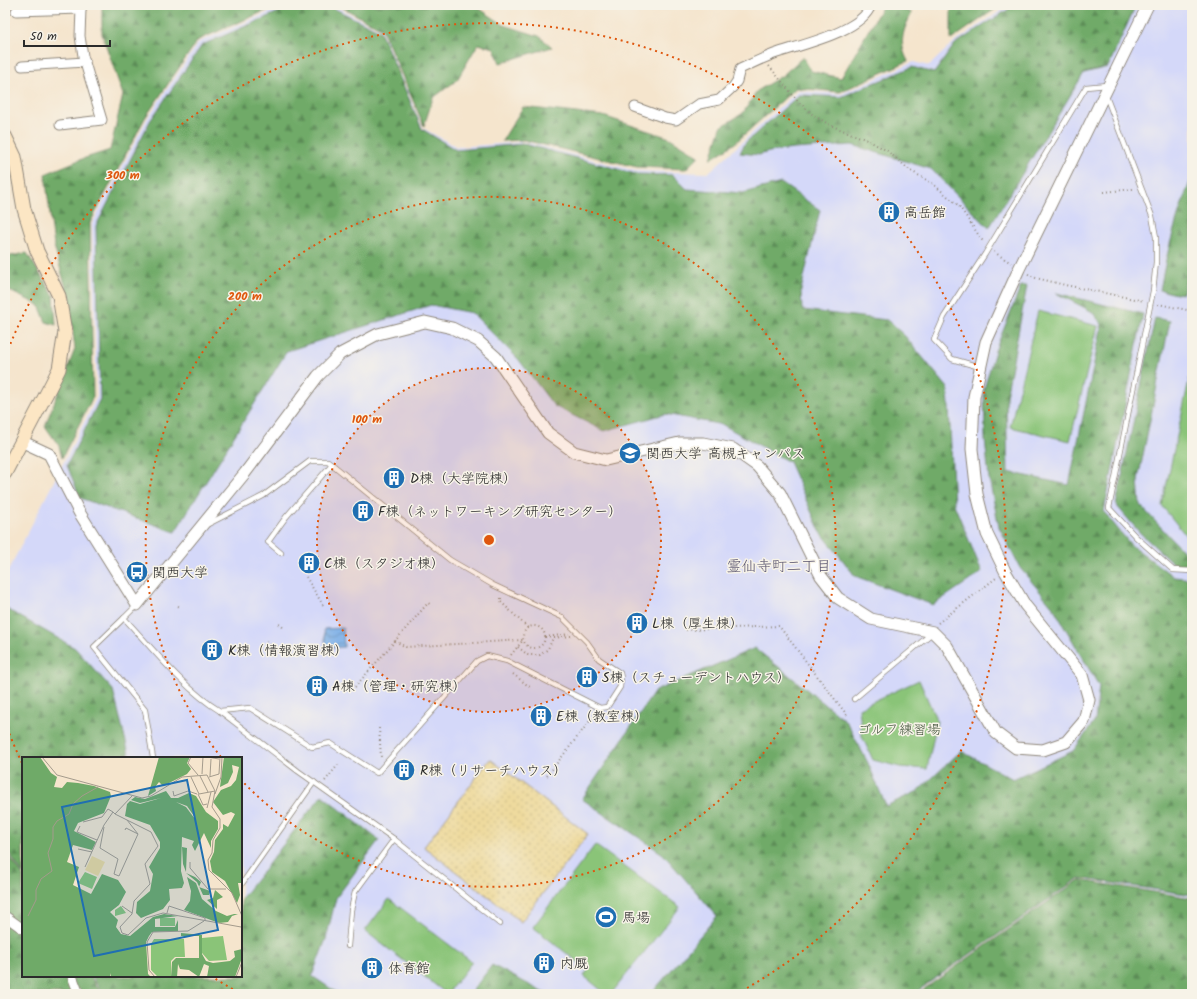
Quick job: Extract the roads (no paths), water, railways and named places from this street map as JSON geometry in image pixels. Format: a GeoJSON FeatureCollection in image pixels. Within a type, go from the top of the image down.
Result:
{"type":"FeatureCollection","features":[{"type":"Feature","properties":{"kind":"main road"},"geometry":{"type":"LineString","coordinates":[[5,136],[15,157],[24,209],[37,251],[59,296],[65,332],[59,369],[5,473]]}},
{"type":"Feature","properties":{"kind":"street"},"geometry":{"type":"LineString","coordinates":[[635,107],[665,118],[676,120],[699,104],[719,100],[733,87],[740,69],[773,54],[840,32],[856,22],[869,11],[871,5]]}},
{"type":"Feature","properties":{"kind":"street"},"geometry":{"type":"LineString","coordinates":[[22,441],[49,454],[79,512],[137,605],[245,473],[318,376],[340,354],[378,334],[425,322],[452,328],[478,341],[496,357],[548,433],[574,452],[606,460],[679,444],[703,443],[733,449],[757,466],[780,493],[821,576],[838,598],[871,619],[935,628],[947,646],[996,733],[1016,748],[1043,750],[1066,742],[1084,721],[1089,700],[1082,675],[1025,605],[1005,571],[987,534],[977,494],[972,449],[974,397],[986,342],[1019,269],[1148,5]]}},
{"type":"Feature","properties":{"kind":"street"},"geometry":{"type":"LineString","coordinates":[[16,11],[82,7],[80,36],[85,62],[102,120],[60,125]]}},
{"type":"Feature","properties":{"kind":"street"},"geometry":{"type":"LineString","coordinates":[[22,66],[85,62]]}},
{"type":"Feature","properties":{"kind":"street"},"geometry":{"type":"LineString","coordinates":[[5,916],[22,928]]}},
{"type":"Feature","properties":{"kind":"street"},"geometry":{"type":"LineString","coordinates":[[72,977],[79,994]]}},
{"type":"Feature","properties":{"kind":"lane"},"geometry":{"type":"LineString","coordinates":[[980,367],[952,359],[934,340],[944,317],[1086,87],[1107,89],[1140,188],[1152,216],[1156,237],[1156,262],[1151,302],[1109,508],[1136,537],[1173,570],[1192,571]]}},
{"type":"Feature","properties":{"kind":"lane"},"geometry":{"type":"LineString","coordinates":[[200,528],[263,496],[310,461],[328,461],[450,560],[500,588],[562,617],[581,636],[599,659],[620,673],[621,678],[620,686],[609,704],[606,707],[600,708],[507,661],[487,656],[476,661],[377,773],[330,743],[312,747],[250,708],[220,711]]}},
{"type":"Feature","properties":{"kind":"lane"},"geometry":{"type":"LineString","coordinates":[[281,553],[268,542],[286,517],[332,464]]}},
{"type":"Feature","properties":{"kind":"lane"},"geometry":{"type":"LineString","coordinates":[[137,605],[94,647],[145,710],[153,757]]}},
{"type":"Feature","properties":{"kind":"lane"},"geometry":{"type":"LineString","coordinates":[[124,618],[185,683],[208,704],[220,711],[314,782],[394,839],[500,924]]}},
{"type":"Feature","properties":{"kind":"lane"},"geometry":{"type":"LineString","coordinates":[[854,699],[935,628]]}},
{"type":"Feature","properties":{"kind":"lane"},"geometry":{"type":"LineString","coordinates":[[242,884],[314,782]]}},
{"type":"Feature","properties":{"kind":"lane"},"geometry":{"type":"LineString","coordinates":[[348,946],[351,910],[355,892],[394,839]]}},
{"type":"Feature","properties":{"kind":"water"},"geometry":{"type":"Polygon","coordinates":[[[343,628],[344,647],[326,648],[324,629],[343,628]]]}},
{"type":"Feature","properties":{"kind":"place","name":"高岳館"},"geometry":{"type":"Point","coordinates":[889,212]}},
{"type":"Feature","properties":{"kind":"place","name":"関西大学 高槻キャンパス"},"geometry":{"type":"Point","coordinates":[630,453]}},
{"type":"Feature","properties":{"kind":"place","name":"D棟（大学院棟）"},"geometry":{"type":"Point","coordinates":[394,478]}},
{"type":"Feature","properties":{"kind":"place","name":"F棟（ネットワーキング研究センター）"},"geometry":{"type":"Point","coordinates":[363,511]}},
{"type":"Feature","properties":{"kind":"place","name":"C棟（スタジオ棟）"},"geometry":{"type":"Point","coordinates":[309,563]}},
{"type":"Feature","properties":{"kind":"place","name":"関西大学"},"geometry":{"type":"Point","coordinates":[137,572]}},
{"type":"Feature","properties":{"kind":"place","name":"L棟（厚生棟）"},"geometry":{"type":"Point","coordinates":[637,623]}},
{"type":"Feature","properties":{"kind":"place","name":"K棟（情報演習棟）"},"geometry":{"type":"Point","coordinates":[212,650]}},
{"type":"Feature","properties":{"kind":"place","name":"S棟（スチューデントハウス）"},"geometry":{"type":"Point","coordinates":[587,677]}},
{"type":"Feature","properties":{"kind":"place","name":"A棟（管理・研究棟）"},"geometry":{"type":"Point","coordinates":[317,686]}},
{"type":"Feature","properties":{"kind":"place","name":"E棟（教室棟）"},"geometry":{"type":"Point","coordinates":[541,716]}},
{"type":"Feature","properties":{"kind":"place","name":"R棟（リサーチハウス）"},"geometry":{"type":"Point","coordinates":[404,770]}},
{"type":"Feature","properties":{"kind":"place","name":"馬場"},"geometry":{"type":"Point","coordinates":[606,917]}},
{"type":"Feature","properties":{"kind":"place","name":"内厩"},"geometry":{"type":"Point","coordinates":[544,963]}},
{"type":"Feature","properties":{"kind":"place","name":"体育館"},"geometry":{"type":"Point","coordinates":[372,968]}},
{"type":"Feature","properties":{"kind":"district","name":"霊仙寺町二丁目"},"geometry":{"type":"Point","coordinates":[779,566]}},
{"type":"Feature","properties":{"kind":"park label","name":"ゴルフ練習場"},"geometry":{"type":"Point","coordinates":[899,729]}}]}
